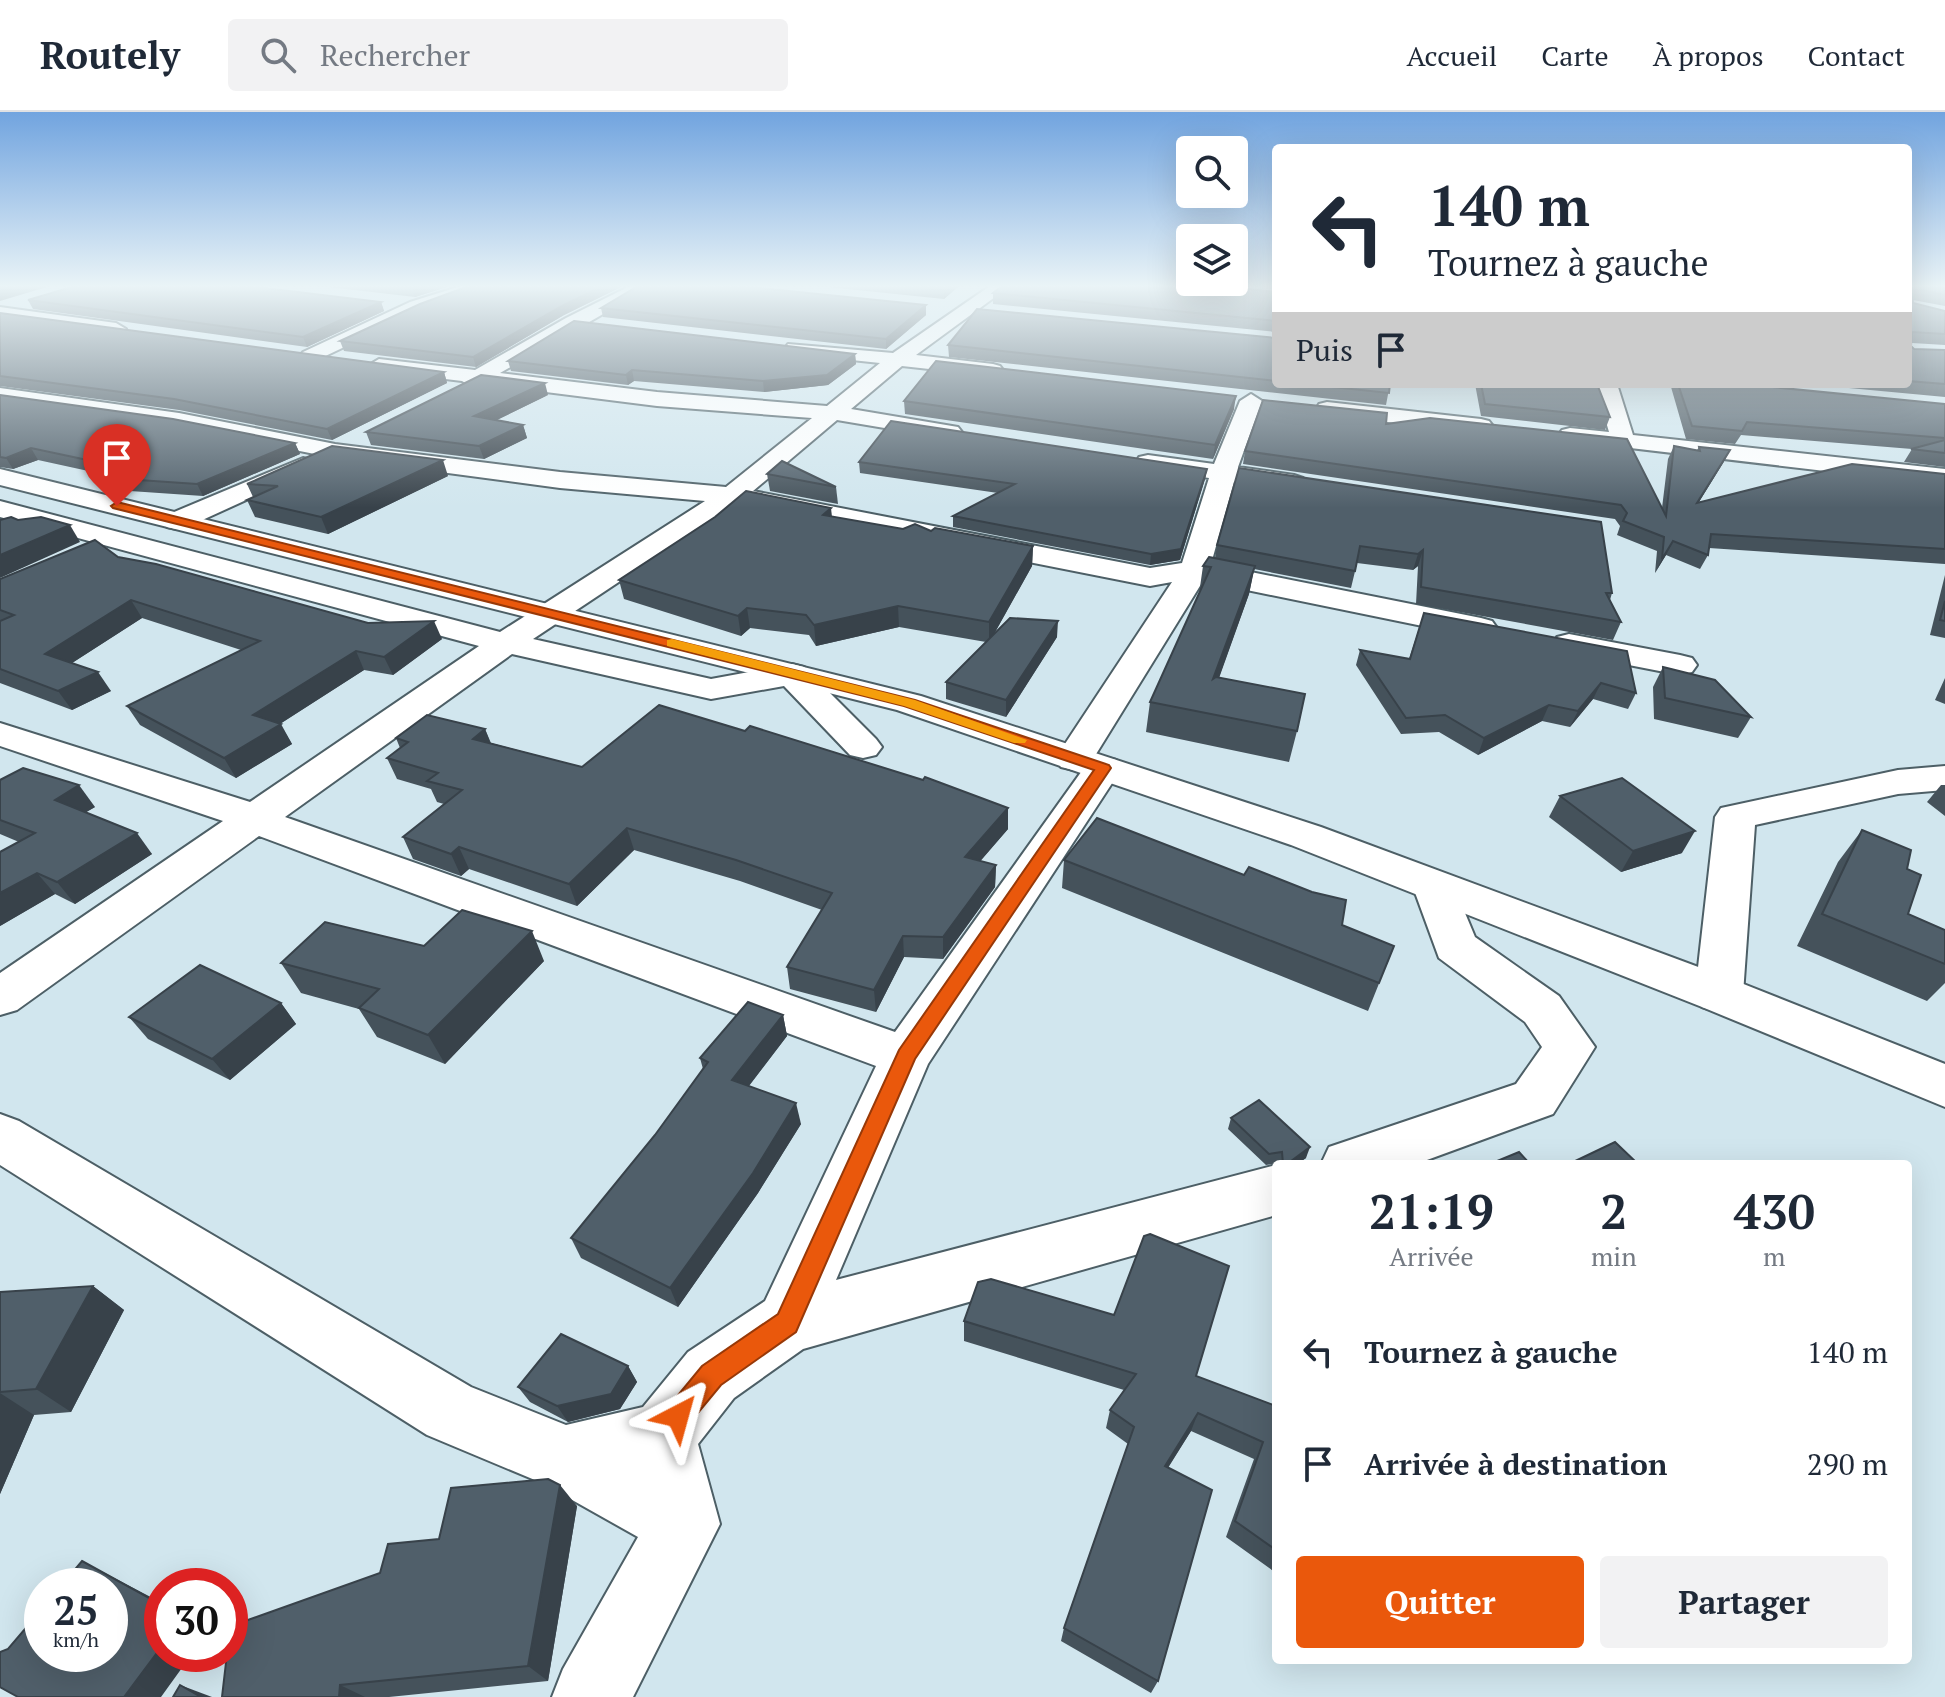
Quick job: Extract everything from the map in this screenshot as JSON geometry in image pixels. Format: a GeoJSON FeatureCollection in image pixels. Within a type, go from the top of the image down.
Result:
{"type":"FeatureCollection","features":[{"type":"Feature","properties":{"kind":"main road"},"geometry":{"type":"LineString","coordinates":[[341,360],[657,399],[833,413],[973,435]]}},
{"type":"Feature","properties":{"kind":"main road"},"geometry":{"type":"LineString","coordinates":[[441,397],[509,360]]}},
{"type":"Feature","properties":{"kind":"main road"},"geometry":{"type":"LineString","coordinates":[[0,997],[550,612],[732,495],[897,360]]}},
{"type":"Feature","properties":{"kind":"main road"},"geometry":{"type":"LineString","coordinates":[[915,360],[1021,373]]}},
{"type":"Feature","properties":{"kind":"main road"},"geometry":{"type":"LineString","coordinates":[[1607,388],[1623,441]]}},
{"type":"Feature","properties":{"kind":"main road"},"geometry":{"type":"LineString","coordinates":[[0,395],[179,420],[335,451],[560,480],[732,495],[1150,577],[1195,570],[1680,665]]}},
{"type":"Feature","properties":{"kind":"main road"},"geometry":{"type":"LineString","coordinates":[[787,1323],[906,1056],[1089,763],[1135,668],[1195,570],[1223,474],[1251,401]]}},
{"type":"Feature","properties":{"kind":"main road"},"geometry":{"type":"LineString","coordinates":[[1297,406],[1499,427]]}},
{"type":"Feature","properties":{"kind":"main road"},"geometry":{"type":"LineString","coordinates":[[177,521],[375,431]]}},
{"type":"Feature","properties":{"kind":"main road"},"geometry":{"type":"LineString","coordinates":[[1545,432],[1945,477]]}},
{"type":"Feature","properties":{"kind":"main road"},"geometry":{"type":"LineString","coordinates":[[1129,459],[1314,486]]}},
{"type":"Feature","properties":{"kind":"main road"},"geometry":{"type":"LineString","coordinates":[[2,503],[57,491],[909,703],[1306,836],[1719,994],[1945,1086]]}},
{"type":"Feature","properties":{"kind":"main road"},"geometry":{"type":"LineString","coordinates":[[2,503],[115,540],[506,643],[711,689],[792,674]]}},
{"type":"Feature","properties":{"kind":"main road"},"geometry":{"type":"LineString","coordinates":[[72,559],[115,540]]}},
{"type":"Feature","properties":{"kind":"main road"},"geometry":{"type":"LineString","coordinates":[[792,674],[863,747]]}},
{"type":"Feature","properties":{"kind":"main road"},"geometry":{"type":"LineString","coordinates":[[0,734],[256,818],[906,1056]]}},
{"type":"Feature","properties":{"kind":"main road"},"geometry":{"type":"LineString","coordinates":[[1719,994],[1735,817],[1898,782],[1945,778]]}},
{"type":"Feature","properties":{"kind":"main road"},"geometry":{"type":"LineString","coordinates":[[1360,1160],[1534,1099],[1570,1047],[1542,1009],[1455,946],[1435,887]]}},
{"type":"Feature","properties":{"kind":"main road"},"geometry":{"type":"LineString","coordinates":[[0,1137],[450,1412],[566,1459],[685,1524]]}},
{"type":"Feature","properties":{"kind":"main road"},"geometry":{"type":"LineString","coordinates":[[566,1459],[662,1436],[711,1375],[787,1323],[1272,1191]]}},
{"type":"Feature","properties":{"kind":"main road"},"geometry":{"type":"LineString","coordinates":[[591,1697],[685,1524],[662,1436]]}},
{"type":"Feature","properties":{"kind":"building"},"geometry":{"type":"Polygon","coordinates":[[[0,360],[353,360],[444,372],[327,429],[174,399],[0,376],[0,360]]]}},
{"type":"Feature","properties":{"kind":"building"},"geometry":{"type":"Polygon","coordinates":[[[847,360],[827,375],[763,381],[632,370],[626,375],[508,361],[847,360]]]}},
{"type":"Feature","properties":{"kind":"building"},"geometry":{"type":"Polygon","coordinates":[[[1084,360],[1272,360],[1272,381],[1084,360]]]}},
{"type":"Feature","properties":{"kind":"building"},"geometry":{"type":"Polygon","coordinates":[[[1912,360],[1945,360],[1945,384],[1912,381],[1912,360]]]}},
{"type":"Feature","properties":{"kind":"building"},"geometry":{"type":"Polygon","coordinates":[[[936,361],[1236,396],[1215,445],[904,401],[936,361]]]}},
{"type":"Feature","properties":{"kind":"building"},"geometry":{"type":"Polygon","coordinates":[[[481,375],[545,383],[474,416],[523,425],[479,446],[366,432],[481,375]]]}},
{"type":"Feature","properties":{"kind":"building"},"geometry":{"type":"Polygon","coordinates":[[[1342,388],[1390,388],[1389,393],[1342,388]]]}},
{"type":"Feature","properties":{"kind":"building"},"geometry":{"type":"Polygon","coordinates":[[[1482,388],[1599,388],[1610,417],[1485,404],[1482,388]]]}},
{"type":"Feature","properties":{"kind":"building"},"geometry":{"type":"Polygon","coordinates":[[[1679,388],[1782,388],[1945,404],[1945,438],[1747,422],[1742,431],[1692,426],[1679,388]]]}},
{"type":"Feature","properties":{"kind":"building"},"geometry":{"type":"Polygon","coordinates":[[[0,395],[173,419],[295,443],[197,484],[124,479],[139,471],[31,448],[6,458],[0,457],[0,395]]]}},
{"type":"Feature","properties":{"kind":"building"},"geometry":{"type":"Polygon","coordinates":[[[1263,400],[1387,413],[1386,424],[1430,418],[1627,439],[1666,516],[1674,446],[1700,451],[1699,447],[1730,450],[1697,503],[1852,464],[1945,474],[1945,549],[1711,534],[1708,555],[1673,541],[1662,559],[1664,537],[1623,521],[1627,513],[1621,505],[1245,451],[1263,400]]]}},
{"type":"Feature","properties":{"kind":"building"},"geometry":{"type":"Polygon","coordinates":[[[891,421],[1207,469],[1181,549],[1151,554],[953,516],[1015,484],[859,462],[891,421]]]}},
{"type":"Feature","properties":{"kind":"building"},"geometry":{"type":"Polygon","coordinates":[[[1945,440],[1945,453],[1911,449],[1945,440]]]}},
{"type":"Feature","properties":{"kind":"building"},"geometry":{"type":"Polygon","coordinates":[[[332,446],[443,460],[321,517],[247,500],[278,486],[247,484],[332,446]]]}},
{"type":"Feature","properties":{"kind":"building"},"geometry":{"type":"Polygon","coordinates":[[[782,461],[836,487],[767,474],[782,461]]]}},
{"type":"Feature","properties":{"kind":"building"},"geometry":{"type":"Polygon","coordinates":[[[1239,468],[1601,522],[1612,593],[1606,593],[1621,622],[1421,587],[1423,550],[1418,554],[1360,546],[1355,571],[1217,545],[1239,468]]]}},
{"type":"Feature","properties":{"kind":"building"},"geometry":{"type":"Polygon","coordinates":[[[746,491],[831,508],[823,515],[903,529],[915,524],[931,531],[935,528],[1033,546],[989,622],[898,606],[814,625],[806,615],[747,608],[738,616],[619,580],[715,517],[746,491]]]}},
{"type":"Feature","properties":{"kind":"building"},"geometry":{"type":"Polygon","coordinates":[[[11,517],[18,520],[41,517],[70,525],[0,555],[0,520],[11,517]]]}},
{"type":"Feature","properties":{"kind":"building"},"geometry":{"type":"Polygon","coordinates":[[[95,540],[118,557],[156,564],[368,623],[434,621],[384,657],[356,651],[253,715],[281,724],[224,758],[127,706],[260,641],[131,600],[45,654],[98,672],[58,691],[0,669],[0,621],[14,615],[0,610],[0,579],[95,540]]]}},
{"type":"Feature","properties":{"kind":"building"},"geometry":{"type":"Polygon","coordinates":[[[1209,557],[1255,566],[1213,679],[1216,677],[1305,694],[1297,731],[1150,702],[1211,567],[1203,566],[1209,557]]]}},
{"type":"Feature","properties":{"kind":"building"},"geometry":{"type":"Polygon","coordinates":[[[1945,601],[1945,621],[1940,620],[1945,601]]]}},
{"type":"Feature","properties":{"kind":"building"},"geometry":{"type":"Polygon","coordinates":[[[1424,613],[1627,651],[1636,693],[1601,683],[1578,711],[1549,705],[1484,738],[1445,715],[1406,718],[1360,650],[1410,659],[1424,613]]]}},
{"type":"Feature","properties":{"kind":"building"},"geometry":{"type":"Polygon","coordinates":[[[1010,618],[1058,621],[1006,700],[946,682],[1010,618]]]}},
{"type":"Feature","properties":{"kind":"building"},"geometry":{"type":"Polygon","coordinates":[[[1663,667],[1715,680],[1751,717],[1665,698],[1663,667]]]}},
{"type":"Feature","properties":{"kind":"building"},"geometry":{"type":"Polygon","coordinates":[[[659,705],[745,731],[750,726],[923,780],[925,777],[1008,808],[965,857],[996,865],[943,937],[903,936],[874,990],[787,967],[832,893],[736,860],[627,828],[569,884],[459,847],[451,854],[403,837],[462,790],[427,781],[438,773],[387,758],[408,742],[396,738],[427,715],[485,729],[473,739],[582,767],[659,705]]]}},
{"type":"Feature","properties":{"kind":"building"},"geometry":{"type":"Polygon","coordinates":[[[23,768],[79,785],[55,800],[137,833],[57,882],[37,873],[0,893],[0,852],[35,833],[0,820],[0,780],[23,768]]]}},
{"type":"Feature","properties":{"kind":"building"},"geometry":{"type":"Polygon","coordinates":[[[1622,778],[1695,831],[1633,851],[1560,796],[1622,778]]]}},
{"type":"Feature","properties":{"kind":"building"},"geometry":{"type":"Polygon","coordinates":[[[1097,818],[1244,875],[1249,867],[1312,892],[1346,900],[1342,925],[1394,946],[1379,983],[1064,860],[1097,818]]]}},
{"type":"Feature","properties":{"kind":"building"},"geometry":{"type":"Polygon","coordinates":[[[1862,830],[1911,850],[1907,869],[1921,875],[1908,914],[1945,930],[1945,964],[1822,914],[1862,830]]]}},
{"type":"Feature","properties":{"kind":"building"},"geometry":{"type":"Polygon","coordinates":[[[462,910],[532,931],[428,1035],[359,1008],[379,989],[281,963],[325,922],[424,946],[462,910]]]}},
{"type":"Feature","properties":{"kind":"building"},"geometry":{"type":"Polygon","coordinates":[[[200,965],[281,1003],[212,1059],[129,1017],[200,965]]]}},
{"type":"Feature","properties":{"kind":"building"},"geometry":{"type":"Polygon","coordinates":[[[748,1002],[783,1015],[732,1080],[796,1103],[753,1173],[670,1288],[571,1238],[655,1135],[708,1062],[700,1058],[748,1002]]]}},
{"type":"Feature","properties":{"kind":"building"},"geometry":{"type":"Polygon","coordinates":[[[1259,1100],[1310,1147],[1292,1160],[1283,1160],[1282,1152],[1269,1154],[1231,1118],[1259,1100]]]}},
{"type":"Feature","properties":{"kind":"building"},"geometry":{"type":"Polygon","coordinates":[[[1615,1142],[1634,1160],[1577,1160],[1615,1142]]]}},
{"type":"Feature","properties":{"kind":"building"},"geometry":{"type":"Polygon","coordinates":[[[1519,1152],[1526,1160],[1500,1160],[1519,1152]]]}},
{"type":"Feature","properties":{"kind":"building"},"geometry":{"type":"Polygon","coordinates":[[[1150,1234],[1229,1266],[1196,1376],[1272,1404],[1272,1547],[1235,1521],[1263,1442],[1198,1413],[1165,1466],[1212,1490],[1158,1681],[1064,1628],[1134,1427],[1110,1410],[1136,1374],[964,1321],[978,1282],[991,1279],[1114,1315],[1144,1236],[1150,1234]]]}},
{"type":"Feature","properties":{"kind":"building"},"geometry":{"type":"Polygon","coordinates":[[[93,1286],[36,1389],[0,1392],[0,1292],[93,1286]]]}},
{"type":"Feature","properties":{"kind":"building"},"geometry":{"type":"Polygon","coordinates":[[[561,1334],[628,1366],[611,1394],[557,1406],[518,1387],[561,1334]]]}},
{"type":"Feature","properties":{"kind":"building"},"geometry":{"type":"Polygon","coordinates":[[[548,1479],[560,1485],[528,1666],[340,1685],[339,1697],[222,1697],[225,1672],[248,1672],[248,1620],[380,1573],[388,1544],[439,1539],[451,1488],[548,1479]]]}},
{"type":"Feature","properties":{"kind":"building"},"geometry":{"type":"Polygon","coordinates":[[[82,1561],[95,1568],[76,1568],[82,1561]]]}},
{"type":"Feature","properties":{"kind":"building"},"geometry":{"type":"Polygon","coordinates":[[[128,1586],[144,1595],[144,1670],[124,1697],[18,1697],[0,1687],[0,1652],[8,1649],[24,1630],[24,1672],[128,1672],[128,1586]]]}},
{"type":"Feature","properties":{"kind":"building"},"geometry":{"type":"Polygon","coordinates":[[[180,1685],[201,1697],[173,1697],[180,1685]]]}},
{"type":"Feature","properties":{"kind":"slow traffic"},"geometry":{"type":"LineString","coordinates":[[672,643],[909,703],[1019,740]]}},
{"type":"Feature","properties":{"kind":"route"},"geometry":{"type":"LineString","coordinates":[[117,506],[909,703],[1103,768],[906,1056],[787,1323],[711,1375],[678,1416]]}}]}
